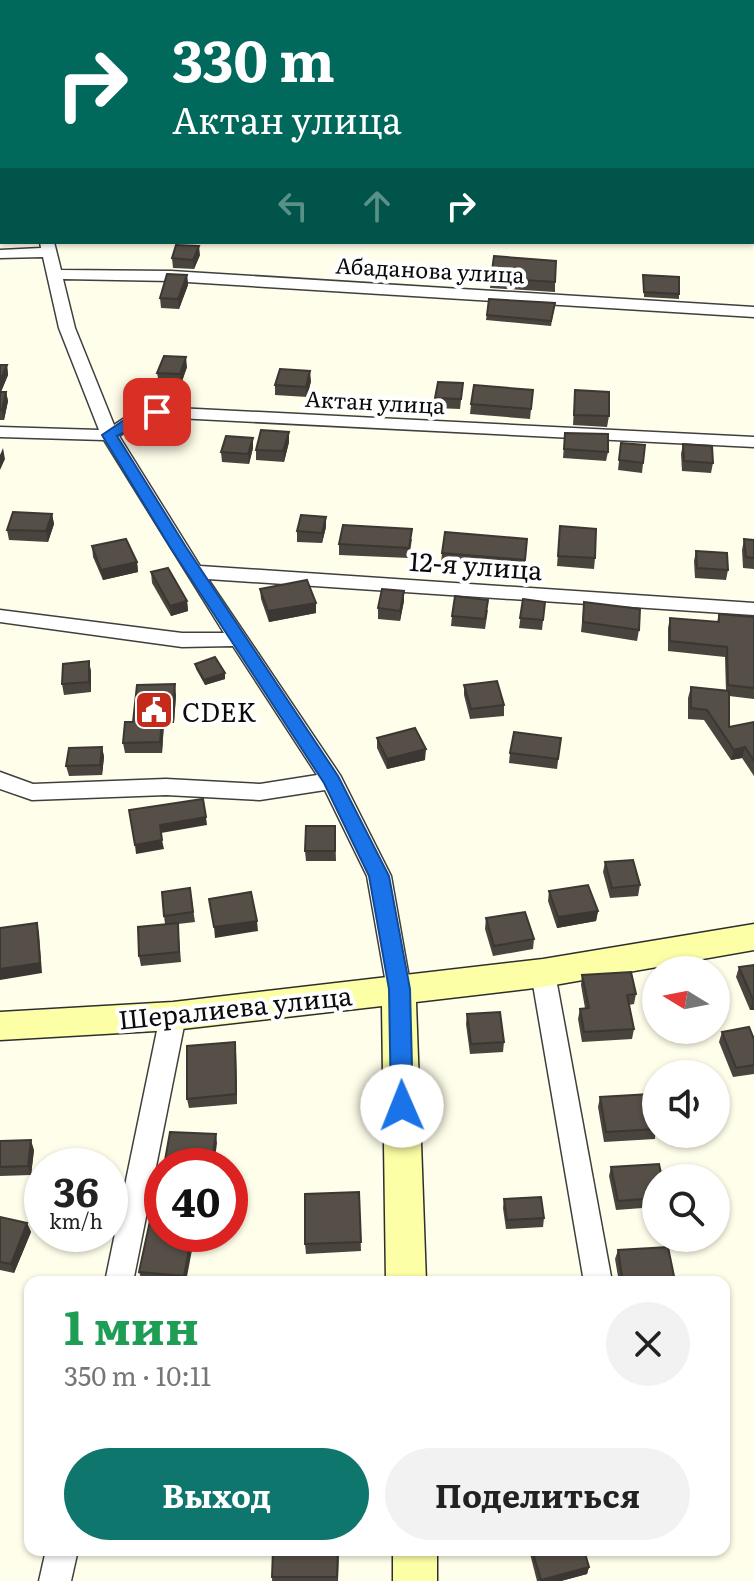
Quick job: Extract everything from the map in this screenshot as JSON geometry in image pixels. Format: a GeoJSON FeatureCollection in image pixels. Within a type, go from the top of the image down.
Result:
{"type":"FeatureCollection","features":[{"type":"Feature","properties":{"kind":"street"},"geometry":{"type":"LineString","coordinates":[[0,254],[47,247],[67,328],[110,435],[194,572],[332,781],[379,876],[399,989],[406,1276]]}},
{"type":"Feature","properties":{"kind":"street","name":"Абаданова улица"},"geometry":{"type":"LineString","coordinates":[[55,274],[171,276],[754,312]]}},
{"type":"Feature","properties":{"kind":"street","name":"Актан улица"},"geometry":{"type":"LineString","coordinates":[[110,435],[138,417],[157,412],[754,442]]}},
{"type":"Feature","properties":{"kind":"street"},"geometry":{"type":"LineString","coordinates":[[0,432],[110,435]]}},
{"type":"Feature","properties":{"kind":"street","name":"12-я улица"},"geometry":{"type":"LineString","coordinates":[[194,572],[754,609]]}},
{"type":"Feature","properties":{"kind":"street"},"geometry":{"type":"LineString","coordinates":[[0,616],[182,640],[240,639]]}},
{"type":"Feature","properties":{"kind":"street"},"geometry":{"type":"LineString","coordinates":[[0,780],[32,792],[166,787],[260,792],[332,781]]}},
{"type":"Feature","properties":{"kind":"street","name":"Шералиева улица"},"geometry":{"type":"LineString","coordinates":[[0,1026],[173,1016],[543,973],[754,937]]}},
{"type":"Feature","properties":{"kind":"street"},"geometry":{"type":"LineString","coordinates":[[543,973],[597,1276]]}},
{"type":"Feature","properties":{"kind":"street"},"geometry":{"type":"LineString","coordinates":[[120,1276],[173,1016]]}},
{"type":"Feature","properties":{"kind":"street"},"geometry":{"type":"LineString","coordinates":[[55,1581],[61,1556]]}},
{"type":"Feature","properties":{"kind":"street"},"geometry":{"type":"LineString","coordinates":[[415,1556],[415,1581]]}},
{"type":"Feature","properties":{"kind":"building"},"geometry":{"type":"Polygon","coordinates":[[[176,245],[199,246],[193,260],[172,258],[176,245]]]}},
{"type":"Feature","properties":{"kind":"building"},"geometry":{"type":"Polygon","coordinates":[[[494,256],[556,261],[555,282],[491,278],[494,256]]]}},
{"type":"Feature","properties":{"kind":"building"},"geometry":{"type":"Polygon","coordinates":[[[167,274],[187,275],[178,299],[160,298],[167,274]]]}},
{"type":"Feature","properties":{"kind":"building"},"geometry":{"type":"Polygon","coordinates":[[[643,275],[679,277],[679,294],[644,292],[643,275]]]}},
{"type":"Feature","properties":{"kind":"building"},"geometry":{"type":"Polygon","coordinates":[[[489,299],[555,303],[551,321],[487,315],[489,299]]]}},
{"type":"Feature","properties":{"kind":"building"},"geometry":{"type":"Polygon","coordinates":[[[164,356],[186,357],[180,374],[157,373],[164,356]]]}},
{"type":"Feature","properties":{"kind":"building"},"geometry":{"type":"Polygon","coordinates":[[[0,365],[7,365],[0,381],[0,365]]]}},
{"type":"Feature","properties":{"kind":"building"},"geometry":{"type":"Polygon","coordinates":[[[280,369],[310,371],[306,387],[275,385],[280,369]]]}},
{"type":"Feature","properties":{"kind":"building"},"geometry":{"type":"Polygon","coordinates":[[[438,382],[463,383],[461,399],[435,398],[438,382]]]}},
{"type":"Feature","properties":{"kind":"building"},"geometry":{"type":"Polygon","coordinates":[[[474,385],[533,390],[531,409],[471,404],[474,385]]]}},
{"type":"Feature","properties":{"kind":"building"},"geometry":{"type":"Polygon","coordinates":[[[575,390],[609,392],[609,416],[574,415],[575,390]]]}},
{"type":"Feature","properties":{"kind":"building"},"geometry":{"type":"Polygon","coordinates":[[[0,392],[6,392],[2,410],[0,410],[0,392]]]}},
{"type":"Feature","properties":{"kind":"building"},"geometry":{"type":"Polygon","coordinates":[[[261,430],[289,432],[283,451],[256,450],[261,430]]]}},
{"type":"Feature","properties":{"kind":"building"},"geometry":{"type":"Polygon","coordinates":[[[565,433],[608,434],[608,452],[564,449],[565,433]]]}},
{"type":"Feature","properties":{"kind":"building"},"geometry":{"type":"Polygon","coordinates":[[[226,436],[253,438],[248,454],[221,452],[226,436]]]}},
{"type":"Feature","properties":{"kind":"building"},"geometry":{"type":"Polygon","coordinates":[[[621,443],[645,445],[643,463],[619,460],[621,443]]]}},
{"type":"Feature","properties":{"kind":"building"},"geometry":{"type":"Polygon","coordinates":[[[683,444],[712,446],[713,463],[684,461],[683,444]]]}},
{"type":"Feature","properties":{"kind":"building"},"geometry":{"type":"Polygon","coordinates":[[[13,512],[52,514],[46,531],[7,530],[13,512]]]}},
{"type":"Feature","properties":{"kind":"building"},"geometry":{"type":"Polygon","coordinates":[[[301,515],[326,517],[322,533],[297,531],[301,515]]]}},
{"type":"Feature","properties":{"kind":"building"},"geometry":{"type":"Polygon","coordinates":[[[343,525],[412,529],[409,548],[339,544],[343,525]]]}},
{"type":"Feature","properties":{"kind":"building"},"geometry":{"type":"Polygon","coordinates":[[[560,526],[596,529],[595,558],[558,556],[560,526]]]}},
{"type":"Feature","properties":{"kind":"building"},"geometry":{"type":"Polygon","coordinates":[[[445,532],[527,539],[525,560],[442,553],[445,532]]]}},
{"type":"Feature","properties":{"kind":"building"},"geometry":{"type":"Polygon","coordinates":[[[126,539],[137,562],[101,570],[92,546],[126,539]]]}},
{"type":"Feature","properties":{"kind":"building"},"geometry":{"type":"Polygon","coordinates":[[[744,539],[754,540],[754,558],[746,557],[744,539]]]}},
{"type":"Feature","properties":{"kind":"building"},"geometry":{"type":"Polygon","coordinates":[[[696,551],[727,553],[728,570],[697,568],[696,551]]]}},
{"type":"Feature","properties":{"kind":"building"},"geometry":{"type":"Polygon","coordinates":[[[168,568],[187,601],[170,606],[151,572],[168,568]]]}},
{"type":"Feature","properties":{"kind":"building"},"geometry":{"type":"Polygon","coordinates":[[[307,580],[316,603],[268,611],[260,589],[307,580]]]}},
{"type":"Feature","properties":{"kind":"building"},"geometry":{"type":"Polygon","coordinates":[[[382,589],[404,591],[400,611],[378,608],[382,589]]]}},
{"type":"Feature","properties":{"kind":"building"},"geometry":{"type":"Polygon","coordinates":[[[455,596],[488,600],[485,619],[452,616],[455,596]]]}},
{"type":"Feature","properties":{"kind":"building"},"geometry":{"type":"Polygon","coordinates":[[[523,599],[545,602],[543,620],[520,618],[523,599]]]}},
{"type":"Feature","properties":{"kind":"building"},"geometry":{"type":"Polygon","coordinates":[[[584,602],[640,609],[639,630],[583,622],[584,602]]]}},
{"type":"Feature","properties":{"kind":"building"},"geometry":{"type":"Polygon","coordinates":[[[719,614],[754,617],[754,688],[728,685],[727,647],[670,641],[670,618],[719,622],[719,614]]]}},
{"type":"Feature","properties":{"kind":"building"},"geometry":{"type":"Polygon","coordinates":[[[215,657],[225,673],[204,680],[195,664],[215,657]]]}},
{"type":"Feature","properties":{"kind":"building"},"geometry":{"type":"Polygon","coordinates":[[[89,661],[89,682],[62,684],[63,664],[89,661]]]}},
{"type":"Feature","properties":{"kind":"building"},"geometry":{"type":"Polygon","coordinates":[[[497,681],[504,705],[471,709],[464,685],[497,681]]]}},
{"type":"Feature","properties":{"kind":"building"},"geometry":{"type":"Polygon","coordinates":[[[175,684],[172,712],[163,713],[160,742],[123,743],[125,722],[133,722],[137,685],[175,684]]]}},
{"type":"Feature","properties":{"kind":"building"},"geometry":{"type":"Polygon","coordinates":[[[691,687],[729,691],[729,727],[754,722],[754,761],[745,747],[734,750],[707,710],[691,708],[691,687]]]}},
{"type":"Feature","properties":{"kind":"building"},"geometry":{"type":"Polygon","coordinates":[[[415,728],[426,749],[387,759],[377,738],[415,728]]]}},
{"type":"Feature","properties":{"kind":"building"},"geometry":{"type":"Polygon","coordinates":[[[514,732],[561,738],[558,759],[510,753],[514,732]]]}},
{"type":"Feature","properties":{"kind":"building"},"geometry":{"type":"Polygon","coordinates":[[[102,747],[100,765],[66,766],[69,748],[102,747]]]}},
{"type":"Feature","properties":{"kind":"building"},"geometry":{"type":"Polygon","coordinates":[[[203,799],[206,817],[160,825],[162,840],[135,845],[129,810],[203,799]]]}},
{"type":"Feature","properties":{"kind":"building"},"geometry":{"type":"Polygon","coordinates":[[[306,826],[335,826],[335,851],[305,851],[306,826]]]}},
{"type":"Feature","properties":{"kind":"building"},"geometry":{"type":"Polygon","coordinates":[[[633,860],[640,885],[612,888],[605,862],[633,860]]]}},
{"type":"Feature","properties":{"kind":"building"},"geometry":{"type":"Polygon","coordinates":[[[588,885],[598,911],[558,917],[549,891],[588,885]]]}},
{"type":"Feature","properties":{"kind":"building"},"geometry":{"type":"Polygon","coordinates":[[[190,888],[193,912],[164,916],[162,892],[190,888]]]}},
{"type":"Feature","properties":{"kind":"building"},"geometry":{"type":"Polygon","coordinates":[[[251,892],[257,921],[214,927],[209,899],[251,892]]]}},
{"type":"Feature","properties":{"kind":"building"},"geometry":{"type":"Polygon","coordinates":[[[525,912],[534,939],[494,946],[486,918],[525,912]]]}},
{"type":"Feature","properties":{"kind":"building"},"geometry":{"type":"Polygon","coordinates":[[[37,923],[40,963],[0,969],[0,928],[37,923]]]}},
{"type":"Feature","properties":{"kind":"building"},"geometry":{"type":"Polygon","coordinates":[[[178,923],[179,952],[139,956],[138,927],[178,923]]]}},
{"type":"Feature","properties":{"kind":"building"},"geometry":{"type":"Polygon","coordinates":[[[754,965],[754,1000],[753,1000],[739,967],[754,965]]]}},
{"type":"Feature","properties":{"kind":"building"},"geometry":{"type":"Polygon","coordinates":[[[631,972],[636,994],[627,995],[634,1029],[584,1032],[580,1009],[589,1008],[582,975],[631,972]]]}},
{"type":"Feature","properties":{"kind":"building"},"geometry":{"type":"Polygon","coordinates":[[[500,1012],[504,1042],[471,1044],[467,1014],[500,1012]]]}},
{"type":"Feature","properties":{"kind":"building"},"geometry":{"type":"Polygon","coordinates":[[[749,1027],[754,1039],[754,1065],[736,1068],[727,1044],[730,1044],[730,1031],[749,1027]]]}},
{"type":"Feature","properties":{"kind":"building"},"geometry":{"type":"Polygon","coordinates":[[[235,1042],[236,1094],[187,1099],[187,1046],[235,1042]]]}},
{"type":"Feature","properties":{"kind":"building"},"geometry":{"type":"Polygon","coordinates":[[[642,1094],[642,1130],[606,1132],[600,1097],[642,1094]]]}},
{"type":"Feature","properties":{"kind":"building"},"geometry":{"type":"Polygon","coordinates":[[[170,1132],[216,1134],[214,1148],[167,1148],[170,1132]]]}},
{"type":"Feature","properties":{"kind":"building"},"geometry":{"type":"Polygon","coordinates":[[[31,1140],[30,1148],[24,1148],[24,1166],[0,1167],[0,1141],[31,1140]]]}},
{"type":"Feature","properties":{"kind":"building"},"geometry":{"type":"Polygon","coordinates":[[[642,1165],[642,1199],[618,1201],[611,1167],[642,1165]]]}},
{"type":"Feature","properties":{"kind":"building"},"geometry":{"type":"Polygon","coordinates":[[[359,1192],[361,1242],[305,1244],[305,1194],[359,1192]]]}},
{"type":"Feature","properties":{"kind":"building"},"geometry":{"type":"Polygon","coordinates":[[[541,1197],[544,1218],[507,1220],[504,1199],[541,1197]]]}},
{"type":"Feature","properties":{"kind":"building"},"geometry":{"type":"Polygon","coordinates":[[[0,1217],[24,1222],[24,1231],[11,1264],[0,1262],[0,1217]]]}},
{"type":"Feature","properties":{"kind":"building"},"geometry":{"type":"Polygon","coordinates":[[[144,1249],[144,1252],[189,1252],[184,1276],[139,1272],[144,1249]]]}},
{"type":"Feature","properties":{"kind":"building"},"geometry":{"type":"Polygon","coordinates":[[[618,1250],[669,1252],[674,1276],[622,1276],[618,1250]]]}},
{"type":"Feature","properties":{"kind":"building"},"geometry":{"type":"Polygon","coordinates":[[[273,1556],[338,1556],[337,1577],[272,1577],[273,1556]]]}},
{"type":"Feature","properties":{"kind":"building"},"geometry":{"type":"Polygon","coordinates":[[[534,1556],[586,1556],[589,1567],[541,1580],[534,1556]]]}},
{"type":"Feature","properties":{"kind":"place","name":"CDEK"},"geometry":{"type":"Point","coordinates":[154,710]}},
{"type":"Feature","properties":{"kind":"route"},"geometry":{"type":"LineString","coordinates":[[157,412],[138,417],[110,435],[178,547],[332,781],[379,876],[399,989],[402,1106]]}}]}
